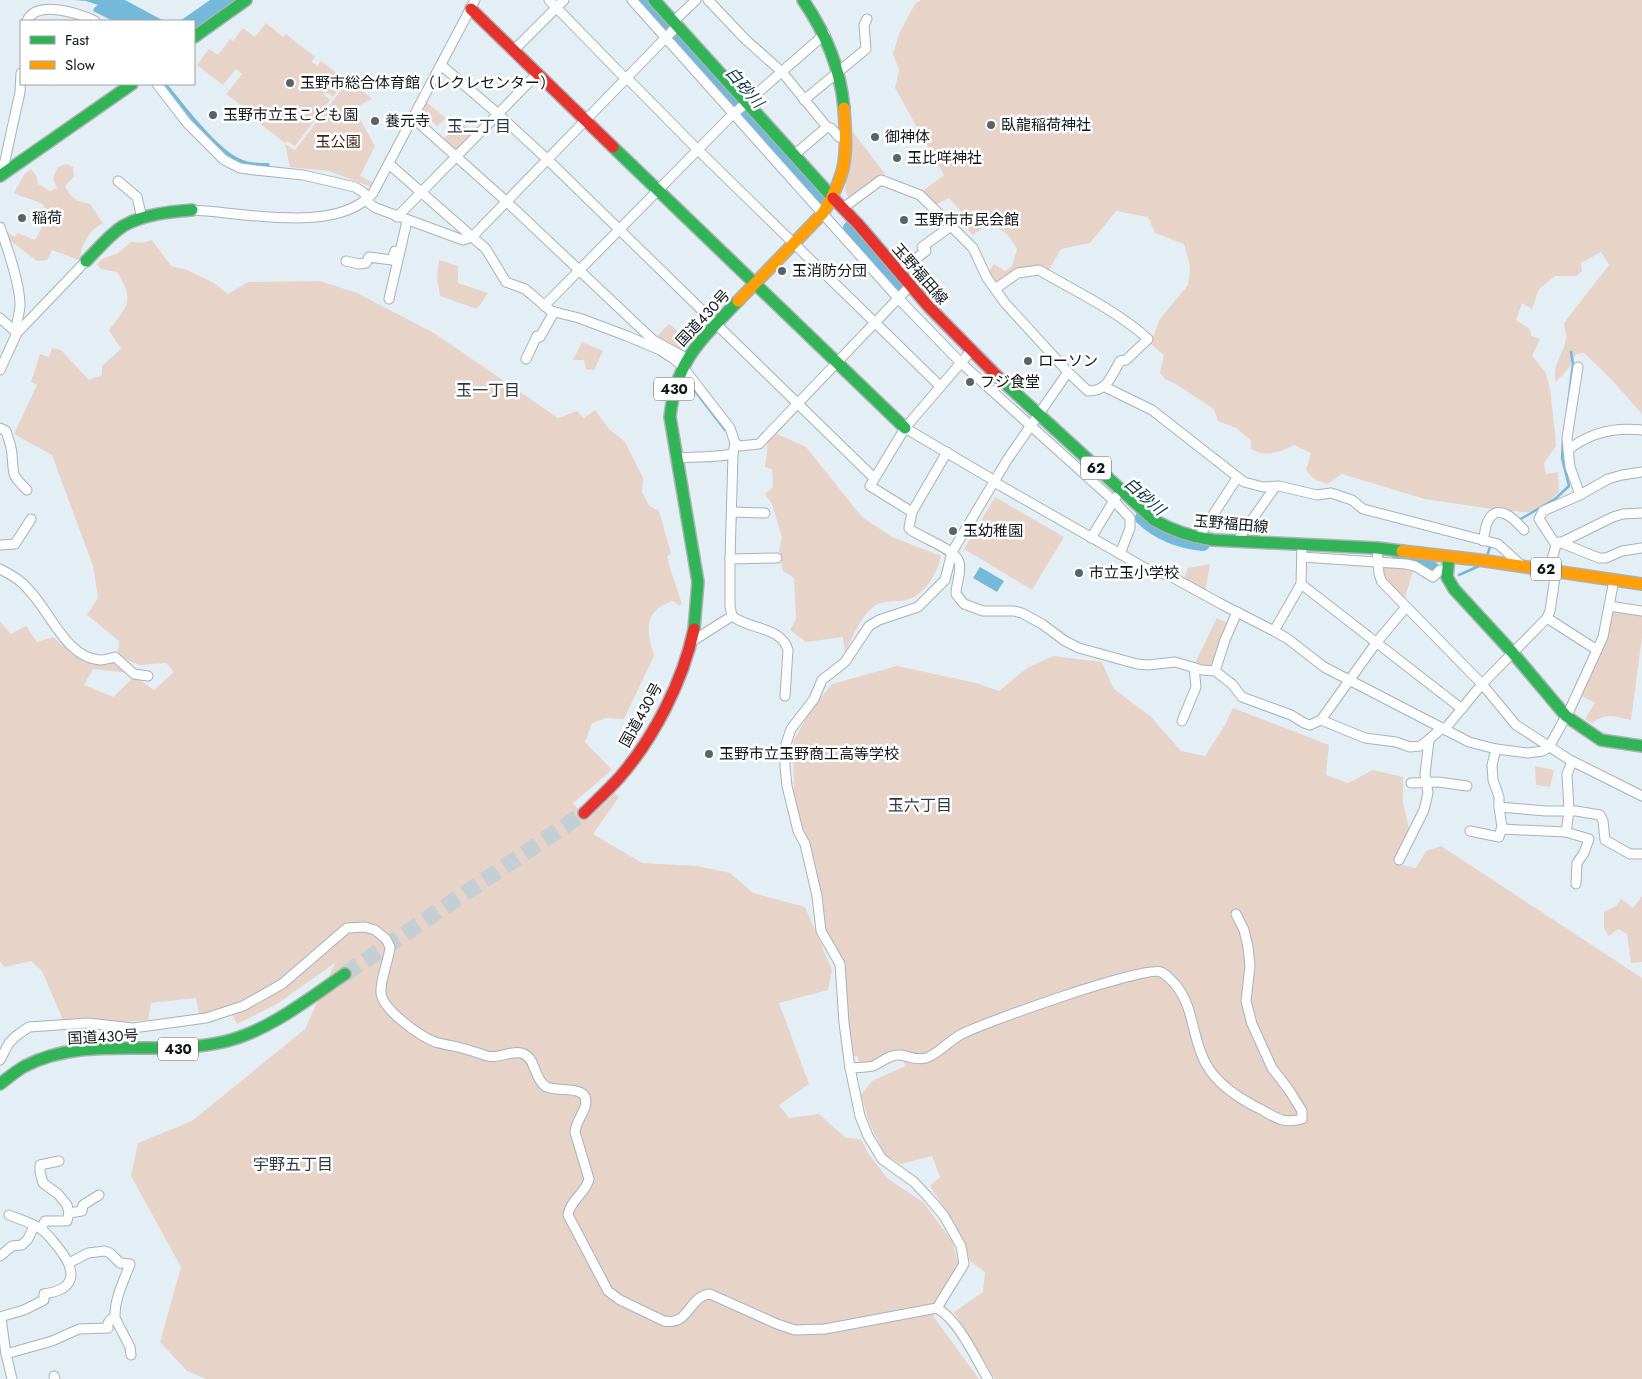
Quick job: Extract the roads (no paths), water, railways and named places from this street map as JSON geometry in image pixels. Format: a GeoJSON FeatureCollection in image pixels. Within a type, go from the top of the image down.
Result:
{"type":"FeatureCollection","features":[{"type":"Feature","properties":{"kind":"main road"},"geometry":{"type":"LineString","coordinates":[[195,36],[246,0]]}},
{"type":"Feature","properties":{"kind":"main road","name":"玉野福田線"},"geometry":{"type":"LineString","coordinates":[[654,0],[672,29],[740,109],[794,155],[843,208],[898,272],[904,292],[966,356],[1117,496],[1170,530],[1198,538],[1237,541],[1302,551],[1449,557],[1642,584]]}},
{"type":"Feature","properties":{"kind":"main road","name":"国道430号"},"geometry":{"type":"LineString","coordinates":[[584,813],[620,778],[650,737],[670,698],[691,642],[696,618],[698,582],[670,417],[670,407],[678,374],[684,362],[716,324],[823,213],[832,198],[844,166],[846,138],[844,96],[840,72],[825,34],[803,0]]}},
{"type":"Feature","properties":{"kind":"main road"},"geometry":{"type":"LineString","coordinates":[[473,2],[537,74],[905,428]]}},
{"type":"Feature","properties":{"kind":"main road"},"geometry":{"type":"LineString","coordinates":[[1,175],[120,88]]}},
{"type":"Feature","properties":{"kind":"main road"},"geometry":{"type":"LineString","coordinates":[[86,261],[112,235],[123,227],[142,218],[170,212],[192,210]]}},
{"type":"Feature","properties":{"kind":"main road"},"geometry":{"type":"LineString","coordinates":[[1449,557],[1448,582],[1512,652],[1566,716],[1601,740],[1642,746]]}},
{"type":"Feature","properties":{"kind":"main road","name":"国道430号"},"geometry":{"type":"LineString","coordinates":[[1,1080],[39,1060],[71,1051],[183,1049],[227,1041],[255,1030],[305,1001],[345,974]]}},
{"type":"Feature","properties":{"kind":"street"},"geometry":{"type":"LineString","coordinates":[[549,0],[622,75],[940,386]]}},
{"type":"Feature","properties":{"kind":"street"},"geometry":{"type":"LineString","coordinates":[[514,50],[564,0]]}},
{"type":"Feature","properties":{"kind":"street"},"geometry":{"type":"LineString","coordinates":[[632,0],[672,29],[740,109],[823,213],[904,292],[758,444],[740,446],[735,443]]}},
{"type":"Feature","properties":{"kind":"street"},"geometry":{"type":"LineString","coordinates":[[158,85],[187,123],[223,159],[230,163],[240,168],[303,175],[355,187],[364,193],[370,204],[376,208],[463,240],[472,237],[586,121],[672,29],[696,0]]}},
{"type":"Feature","properties":{"kind":"street"},"geometry":{"type":"LineString","coordinates":[[708,0],[745,40],[782,72],[827,127],[831,128],[839,137],[846,138]]}},
{"type":"Feature","properties":{"kind":"street"},"geometry":{"type":"LineString","coordinates":[[192,210],[297,219],[347,212],[368,199],[389,164],[473,2]]}},
{"type":"Feature","properties":{"kind":"street"},"geometry":{"type":"LineString","coordinates":[[26,20],[31,11],[39,6],[48,4],[60,6],[92,20]]}},
{"type":"Feature","properties":{"kind":"street"},"geometry":{"type":"LineString","coordinates":[[804,100],[866,49],[864,25],[867,19]]}},
{"type":"Feature","properties":{"kind":"street"},"geometry":{"type":"LineString","coordinates":[[544,306],[740,109],[825,34]]}},
{"type":"Feature","properties":{"kind":"street"},"geometry":{"type":"LineString","coordinates":[[441,65],[548,160],[874,478]]}},
{"type":"Feature","properties":{"kind":"street"},"geometry":{"type":"LineString","coordinates":[[397,217],[537,74]]}},
{"type":"Feature","properties":{"kind":"street"},"geometry":{"type":"LineString","coordinates":[[1,175],[20,85]]}},
{"type":"Feature","properties":{"kind":"street"},"geometry":{"type":"LineString","coordinates":[[413,118],[507,202],[653,340],[684,362],[730,428],[735,443],[733,454],[730,560],[730,606],[732,616],[739,622],[778,635],[786,643],[788,655],[785,696]]}},
{"type":"Feature","properties":{"kind":"street"},"geometry":{"type":"LineString","coordinates":[[794,155],[827,127]]}},
{"type":"Feature","properties":{"kind":"street"},"geometry":{"type":"LineString","coordinates":[[389,164],[486,249],[506,282],[525,289],[544,306],[554,312],[579,318],[660,350],[684,362]]}},
{"type":"Feature","properties":{"kind":"street"},"geometry":{"type":"LineString","coordinates":[[843,208],[882,180],[920,195],[973,248],[987,278],[1005,303],[1068,372],[1088,391],[1097,391],[1105,387],[1120,361],[1126,360],[1148,339],[1140,332],[1039,270],[1018,273],[995,289]]}},
{"type":"Feature","properties":{"kind":"street"},"geometry":{"type":"LineString","coordinates":[[118,181],[137,197],[142,218]]}},
{"type":"Feature","properties":{"kind":"street"},"geometry":{"type":"LineString","coordinates":[[389,299],[407,221]]}},
{"type":"Feature","properties":{"kind":"street"},"geometry":{"type":"LineString","coordinates":[[898,272],[926,251],[922,247],[951,226]]}},
{"type":"Feature","properties":{"kind":"street"},"geometry":{"type":"LineString","coordinates":[[0,227],[8,250],[19,296],[20,306],[16,324],[17,333]]}},
{"type":"Feature","properties":{"kind":"street"},"geometry":{"type":"LineString","coordinates":[[346,260],[358,264],[366,264],[369,256],[392,260],[396,249],[400,250]]}},
{"type":"Feature","properties":{"kind":"street"},"geometry":{"type":"LineString","coordinates":[[0,370],[17,333],[86,261]]}},
{"type":"Feature","properties":{"kind":"street"},"geometry":{"type":"LineString","coordinates":[[526,359],[537,336],[540,337],[554,312]]}},
{"type":"Feature","properties":{"kind":"street"},"geometry":{"type":"LineString","coordinates":[[0,318],[17,333]]}},
{"type":"Feature","properties":{"kind":"street"},"geometry":{"type":"LineString","coordinates":[[912,512],[870,486],[905,428],[966,356]]}},
{"type":"Feature","properties":{"kind":"street"},"geometry":{"type":"LineString","coordinates":[[1578,367],[1567,438],[1570,466],[1580,495]]}},
{"type":"Feature","properties":{"kind":"street"},"geometry":{"type":"LineString","coordinates":[[0,1060],[9,1042],[29,1027],[88,1023],[133,1028],[206,1018],[243,1006],[282,984],[343,931],[355,926],[365,927],[380,933],[390,947],[380,991],[382,999],[388,1007],[406,1024],[437,1042],[487,1056],[496,1057],[517,1052],[523,1053],[531,1061],[539,1080],[546,1087],[559,1090],[575,1090],[583,1095],[585,1106],[575,1132],[589,1179],[587,1185],[571,1205],[568,1215],[604,1286],[612,1296],[664,1321],[670,1322],[681,1318],[698,1298],[704,1294],[710,1294],[795,1330],[825,1329],[937,1308],[964,1264],[961,1246],[947,1221],[929,1198],[914,1182],[888,1164],[876,1151],[860,1116],[850,1068],[842,1008],[840,964],[822,931],[817,896],[805,844],[798,831],[787,786],[785,767],[786,744],[791,729],[814,699],[822,680],[844,662],[869,626],[879,620],[918,607],[945,580],[952,552],[994,481],[1068,372]]}},
{"type":"Feature","properties":{"kind":"street"},"geometry":{"type":"LineString","coordinates":[[1105,387],[1152,410],[1244,482],[1263,487],[1274,486],[1317,495],[1331,493],[1352,500],[1363,509],[1498,544],[1521,566]]}},
{"type":"Feature","properties":{"kind":"street"},"geometry":{"type":"LineString","coordinates":[[0,428],[6,431],[12,454],[12,468],[15,478],[27,490]]}},
{"type":"Feature","properties":{"kind":"street"},"geometry":{"type":"LineString","coordinates":[[905,428],[1145,568],[1170,576],[1274,631],[1288,639],[1316,662],[1349,680],[1469,742],[1496,749],[1528,753],[1543,752],[1549,747],[1566,716],[1603,636],[1614,580]]}},
{"type":"Feature","properties":{"kind":"street"},"geometry":{"type":"LineString","coordinates":[[1568,450],[1579,440],[1593,434],[1621,430],[1642,430]]}},
{"type":"Feature","properties":{"kind":"street"},"geometry":{"type":"LineString","coordinates":[[947,452],[912,512],[910,530],[952,552],[959,562],[956,594],[964,604],[983,611],[1014,611],[1022,613],[1042,624],[1065,642],[1079,648],[1148,665],[1175,662],[1194,668],[1215,671],[1232,684],[1242,697],[1292,715],[1310,725],[1322,720],[1376,643],[1406,606]]}},
{"type":"Feature","properties":{"kind":"street"},"geometry":{"type":"LineString","coordinates":[[676,458],[717,457],[733,454]]}},
{"type":"Feature","properties":{"kind":"street"},"geometry":{"type":"LineString","coordinates":[[1642,472],[1608,479],[1580,495],[1543,511],[1539,519],[1558,544],[1599,558],[1606,558],[1622,551],[1642,548]]}},
{"type":"Feature","properties":{"kind":"street"},"geometry":{"type":"LineString","coordinates":[[1198,538],[1238,478]]}},
{"type":"Feature","properties":{"kind":"street"},"geometry":{"type":"LineString","coordinates":[[1237,541],[1274,486]]}},
{"type":"Feature","properties":{"kind":"street"},"geometry":{"type":"LineString","coordinates":[[1091,538],[1117,496],[1130,518],[1130,528],[1120,554]]}},
{"type":"Feature","properties":{"kind":"street"},"geometry":{"type":"LineString","coordinates":[[732,512],[765,513]]}},
{"type":"Feature","properties":{"kind":"street"},"geometry":{"type":"LineString","coordinates":[[1488,542],[1488,521],[1491,516],[1498,513],[1505,513],[1524,530]]}},
{"type":"Feature","properties":{"kind":"street"},"geometry":{"type":"LineString","coordinates":[[1558,544],[1614,517],[1623,514],[1642,513]]}},
{"type":"Feature","properties":{"kind":"street"},"geometry":{"type":"LineString","coordinates":[[0,545],[14,544],[31,519]]}},
{"type":"Feature","properties":{"kind":"street"},"geometry":{"type":"LineString","coordinates":[[1322,720],[1365,738],[1396,742],[1410,747],[1420,746],[1440,730],[1445,729],[1482,684],[1547,618],[1550,611],[1552,571],[1558,544]]}},
{"type":"Feature","properties":{"kind":"street"},"geometry":{"type":"LineString","coordinates":[[1274,631],[1301,584],[1302,551]]}},
{"type":"Feature","properties":{"kind":"street"},"geometry":{"type":"LineString","coordinates":[[1447,570],[1440,570],[1432,577],[1415,566],[1378,555],[1379,574],[1382,582],[1482,684],[1516,725],[1572,762],[1642,796]]}},
{"type":"Feature","properties":{"kind":"street"},"geometry":{"type":"LineString","coordinates":[[730,560],[777,558]]}},
{"type":"Feature","properties":{"kind":"street"},"geometry":{"type":"LineString","coordinates":[[0,569],[12,575],[28,588],[70,646],[78,653],[101,660],[115,656],[134,674],[148,676]]}},
{"type":"Feature","properties":{"kind":"street"},"geometry":{"type":"LineString","coordinates":[[1301,584],[1462,709]]}},
{"type":"Feature","properties":{"kind":"street"},"geometry":{"type":"LineString","coordinates":[[1610,606],[1642,611]]}},
{"type":"Feature","properties":{"kind":"street"},"geometry":{"type":"LineString","coordinates":[[1215,671],[1237,612]]}},
{"type":"Feature","properties":{"kind":"street"},"geometry":{"type":"LineString","coordinates":[[691,642],[732,616]]}},
{"type":"Feature","properties":{"kind":"street"},"geometry":{"type":"LineString","coordinates":[[1547,618],[1597,650]]}},
{"type":"Feature","properties":{"kind":"street"},"geometry":{"type":"LineString","coordinates":[[1182,721],[1196,687],[1194,668]]}},
{"type":"Feature","properties":{"kind":"street"},"geometry":{"type":"LineString","coordinates":[[1400,860],[1424,810],[1428,793],[1425,774],[1429,740]]}},
{"type":"Feature","properties":{"kind":"street"},"geometry":{"type":"LineString","coordinates":[[1470,831],[1499,837],[1501,829],[1499,797],[1493,780],[1492,765],[1496,749]]}},
{"type":"Feature","properties":{"kind":"street"},"geometry":{"type":"LineString","coordinates":[[1566,832],[1569,811],[1567,774],[1572,762]]}},
{"type":"Feature","properties":{"kind":"street"},"geometry":{"type":"LineString","coordinates":[[1411,783],[1427,782],[1467,786]]}},
{"type":"Feature","properties":{"kind":"street"},"geometry":{"type":"LineString","coordinates":[[1499,806],[1546,812],[1589,812],[1600,815],[1603,821],[1605,840],[1630,854],[1642,854]]}},
{"type":"Feature","properties":{"kind":"street"},"geometry":{"type":"LineString","coordinates":[[1501,829],[1566,832],[1589,839],[1584,853],[1577,863],[1576,884]]}},
{"type":"Feature","properties":{"kind":"street"},"geometry":{"type":"LineString","coordinates":[[850,1068],[871,1066],[890,1056],[899,1055],[918,1060],[928,1058],[961,1034],[1014,1012],[1148,971],[1160,971],[1183,994],[1189,1006],[1197,1045],[1211,1072],[1222,1084],[1249,1104],[1279,1119],[1290,1122],[1302,1119],[1302,1112],[1272,1068],[1252,1024],[1246,1001],[1250,966],[1248,946],[1244,930],[1236,914]]}},
{"type":"Feature","properties":{"kind":"street"},"geometry":{"type":"LineString","coordinates":[[0,1256],[12,1246],[22,1245],[45,1221],[67,1221],[69,1213],[67,1205],[58,1194],[43,1183],[40,1172],[40,1165],[59,1161]]}},
{"type":"Feature","properties":{"kind":"street"},"geometry":{"type":"LineString","coordinates":[[69,1213],[82,1211],[83,1205],[99,1195]]}},
{"type":"Feature","properties":{"kind":"street"},"geometry":{"type":"LineString","coordinates":[[9,1215],[38,1227],[57,1245],[72,1269],[71,1277],[62,1289],[44,1294],[44,1300],[0,1318],[12,1379]]}},
{"type":"Feature","properties":{"kind":"street"},"geometry":{"type":"LineString","coordinates":[[69,1263],[88,1253],[105,1252],[110,1253],[120,1263],[130,1264],[116,1303],[115,1318],[130,1347],[131,1355]]}},
{"type":"Feature","properties":{"kind":"street"},"geometry":{"type":"LineString","coordinates":[[937,1308],[950,1318],[958,1328],[988,1379]]}},
{"type":"Feature","properties":{"kind":"street"},"geometry":{"type":"LineString","coordinates":[[6,1354],[52,1341],[79,1330],[108,1328],[108,1323],[111,1319],[115,1318]]}},
{"type":"Feature","properties":{"kind":"water"},"geometry":{"type":"Polygon","coordinates":[[[74,0],[125,0],[162,20],[111,20],[93,11],[98,5],[74,0]]]}},
{"type":"Feature","properties":{"kind":"water"},"geometry":{"type":"Polygon","coordinates":[[[210,0],[235,0],[195,28],[195,20],[181,20],[210,0]]]}},
{"type":"Feature","properties":{"kind":"water"},"geometry":{"type":"Polygon","coordinates":[[[165,85],[168,85],[223,148],[243,160],[269,163],[270,167],[252,166],[235,161],[216,147],[165,85]]]}},
{"type":"Feature","properties":{"kind":"water"},"geometry":{"type":"Polygon","coordinates":[[[980,567],[1004,581],[997,592],[973,578],[980,567]]]}},
{"type":"Feature","properties":{"kind":"waterway","name":"白砂川"},"geometry":{"type":"LineString","coordinates":[[645,0],[819,197]]}},
{"type":"Feature","properties":{"kind":"waterway","name":"白砂川"},"geometry":{"type":"LineString","coordinates":[[850,228],[903,288]]}},
{"type":"Feature","properties":{"kind":"waterway"},"geometry":{"type":"LineString","coordinates":[[1567,413],[1573,364],[1571,352]]}},
{"type":"Feature","properties":{"kind":"waterway"},"geometry":{"type":"LineString","coordinates":[[685,378],[725,430]]}},
{"type":"Feature","properties":{"kind":"waterway"},"geometry":{"type":"LineString","coordinates":[[1519,520],[1555,499],[1569,486],[1562,458],[1563,440]]}},
{"type":"Feature","properties":{"kind":"waterway","name":"白砂川"},"geometry":{"type":"LineString","coordinates":[[1142,518],[1155,529],[1170,536],[1203,544]]}},
{"type":"Feature","properties":{"kind":"waterway"},"geometry":{"type":"LineString","coordinates":[[1487,556],[1491,544]]}},
{"type":"Feature","properties":{"kind":"waterway","name":"白砂川"},"geometry":{"type":"LineString","coordinates":[[1399,556],[1414,558],[1433,569]]}},
{"type":"Feature","properties":{"kind":"waterway"},"geometry":{"type":"LineString","coordinates":[[1459,575],[1479,566]]}},
{"type":"Feature","properties":{"kind":"tunnel"},"geometry":{"type":"LineString","coordinates":[[345,974],[584,813]]}},
{"type":"Feature","properties":{"kind":"place","name":"玉野市総合体育館（レクレセンター）"},"geometry":{"type":"Point","coordinates":[290,83]}},
{"type":"Feature","properties":{"kind":"place","name":"玉野市立玉こども園"},"geometry":{"type":"Point","coordinates":[213,115]}},
{"type":"Feature","properties":{"kind":"place","name":"養元寺"},"geometry":{"type":"Point","coordinates":[375,121]}},
{"type":"Feature","properties":{"kind":"place","name":"臥龍稲荷神社"},"geometry":{"type":"Point","coordinates":[991,125]}},
{"type":"Feature","properties":{"kind":"place","name":"御神体"},"geometry":{"type":"Point","coordinates":[875,137]}},
{"type":"Feature","properties":{"kind":"place","name":"玉比咩神社"},"geometry":{"type":"Point","coordinates":[897,158]}},
{"type":"Feature","properties":{"kind":"place","name":"稲荷"},"geometry":{"type":"Point","coordinates":[22,218]}},
{"type":"Feature","properties":{"kind":"place","name":"玉野市市民会館"},"geometry":{"type":"Point","coordinates":[904,220]}},
{"type":"Feature","properties":{"kind":"place","name":"玉消防分団"},"geometry":{"type":"Point","coordinates":[782,271]}},
{"type":"Feature","properties":{"kind":"place","name":"ローソン"},"geometry":{"type":"Point","coordinates":[1028,361]}},
{"type":"Feature","properties":{"kind":"place","name":"フジ食堂"},"geometry":{"type":"Point","coordinates":[970,382]}},
{"type":"Feature","properties":{"kind":"place","name":"玉幼稚園"},"geometry":{"type":"Point","coordinates":[953,531]}},
{"type":"Feature","properties":{"kind":"place","name":"市立玉小学校"},"geometry":{"type":"Point","coordinates":[1079,573]}},
{"type":"Feature","properties":{"kind":"place","name":"玉野市立玉野商工高等学校"},"geometry":{"type":"Point","coordinates":[709,754]}},
{"type":"Feature","properties":{"kind":"district","name":"玉二丁目"},"geometry":{"type":"Point","coordinates":[479,126]}},
{"type":"Feature","properties":{"kind":"district","name":"玉一丁目"},"geometry":{"type":"Point","coordinates":[488,390]}},
{"type":"Feature","properties":{"kind":"district","name":"玉六丁目"},"geometry":{"type":"Point","coordinates":[920,805]}},
{"type":"Feature","properties":{"kind":"district","name":"宇野五丁目"},"geometry":{"type":"Point","coordinates":[293,1164]}},
{"type":"Feature","properties":{"kind":"park label","name":"玉公園"},"geometry":{"type":"Point","coordinates":[338,142]}}]}
